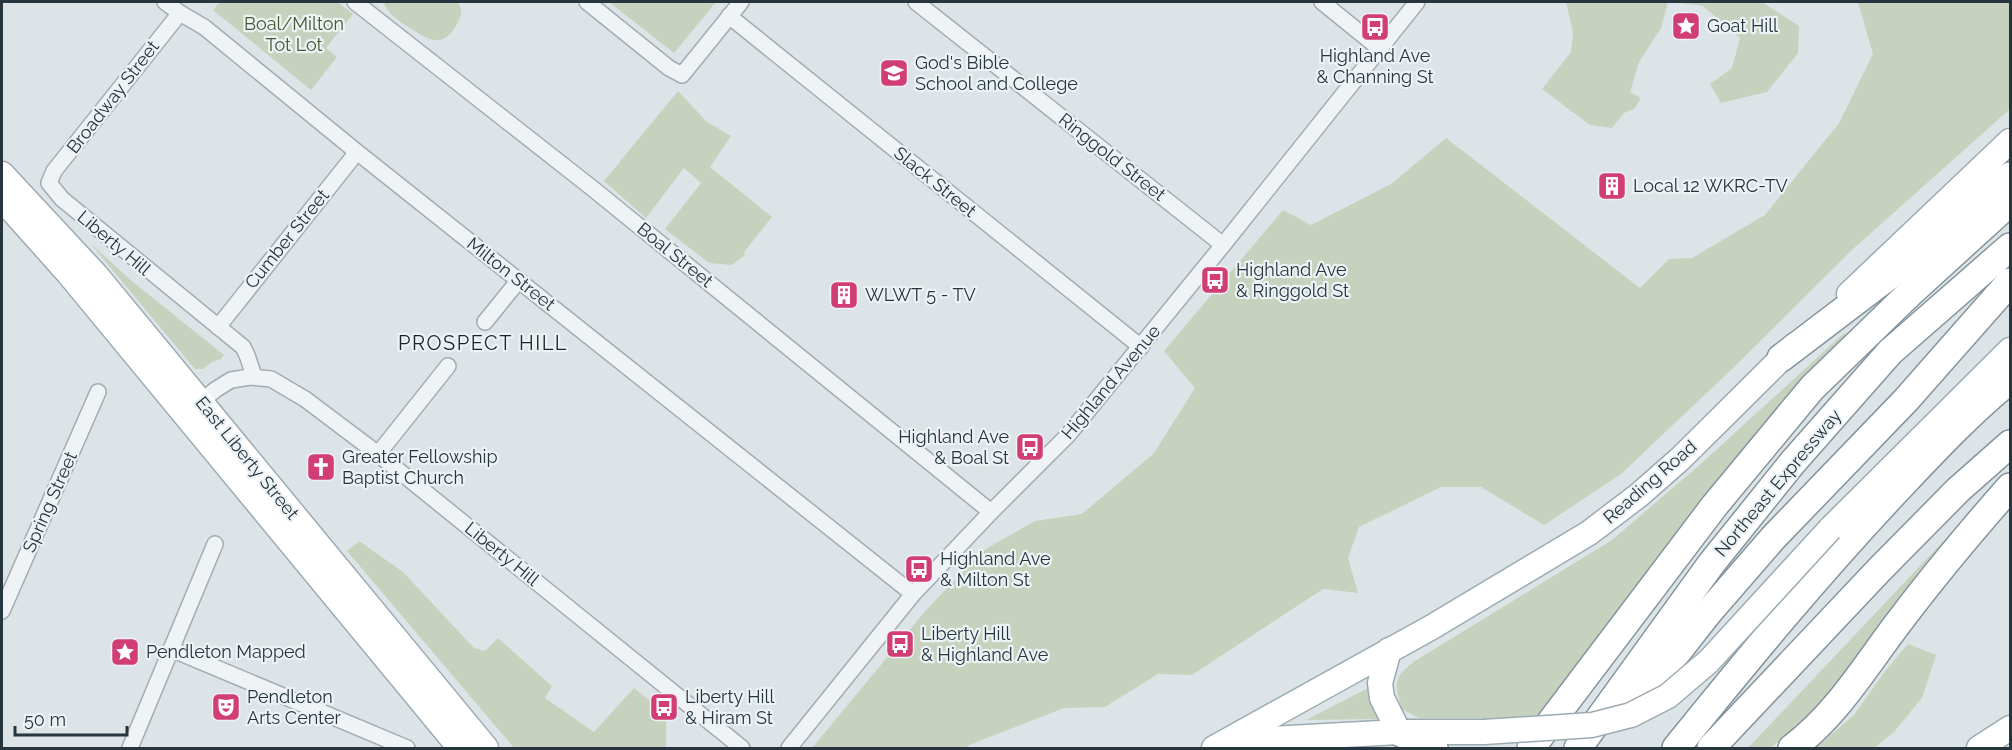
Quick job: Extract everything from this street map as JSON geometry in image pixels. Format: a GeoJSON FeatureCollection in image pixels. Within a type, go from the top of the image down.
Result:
{"type":"FeatureCollection","features":[{"type":"Feature","properties":{"kind":"highway"},"geometry":{"type":"LineString","coordinates":[[1781,358],[1919,253],[2010,176]]}},
{"type":"Feature","properties":{"kind":"highway"},"geometry":{"type":"LineString","coordinates":[[1532,748],[1671,562],[1765,442],[1812,388],[2010,202]]}},
{"type":"Feature","properties":{"kind":"highway","name":"Northeast Expressway"},"geometry":{"type":"LineString","coordinates":[[1578,748],[1711,564],[1792,462],[1890,352],[2010,247]]}},
{"type":"Feature","properties":{"kind":"highway"},"geometry":{"type":"LineString","coordinates":[[1591,748],[1680,650],[1720,598],[1773,538],[1906,400],[2010,282]]}},
{"type":"Feature","properties":{"kind":"highway"},"geometry":{"type":"LineString","coordinates":[[1959,341],[2010,305]]}},
{"type":"Feature","properties":{"kind":"highway"},"geometry":{"type":"LineString","coordinates":[[1676,748],[1776,624],[1846,544],[2007,379]]}},
{"type":"Feature","properties":{"kind":"highway"},"geometry":{"type":"LineString","coordinates":[[1712,748],[1911,537],[2006,447]]}},
{"type":"Feature","properties":{"kind":"highway"},"geometry":{"type":"LineString","coordinates":[[1792,748],[1820,724],[1846,693],[1903,617],[2010,487]]}},
{"type":"Feature","properties":{"kind":"highway"},"geometry":{"type":"LineString","coordinates":[[1399,732],[1434,748]]}},
{"type":"Feature","properties":{"kind":"main road","name":"Reading Road"},"geometry":{"type":"LineString","coordinates":[[1221,745],[1589,533],[1639,495],[1680,459],[1781,358],[2010,141]]}},
{"type":"Feature","properties":{"kind":"main road","name":"East Liberty Street"},"geometry":{"type":"LineString","coordinates":[[2,174],[96,275],[193,408],[460,748]]}},
{"type":"Feature","properties":{"kind":"main road","name":"East Liberty Street"},"geometry":{"type":"LineString","coordinates":[[2,200],[193,408],[486,748]]}},
{"type":"Feature","properties":{"kind":"main road","name":"Reading Road"},"geometry":{"type":"LineString","coordinates":[[1221,745],[1332,742],[1399,732],[1484,732],[1592,725],[1631,715],[1668,696],[1709,661],[1830,529],[2010,350]]}},
{"type":"Feature","properties":{"kind":"main road"},"geometry":{"type":"LineString","coordinates":[[1389,650],[1380,683],[1382,699],[1399,732]]}},
{"type":"Feature","properties":{"kind":"main road"},"geometry":{"type":"LineString","coordinates":[[1979,748],[2010,728]]}},
{"type":"Feature","properties":{"kind":"street","name":"Milton Street"},"geometry":{"type":"LineString","coordinates":[[165,2],[204,27],[357,152],[913,594]]}},
{"type":"Feature","properties":{"kind":"street","name":"Boal Street"},"geometry":{"type":"LineString","coordinates":[[355,2],[592,188],[991,512]]}},
{"type":"Feature","properties":{"kind":"street"},"geometry":{"type":"LineString","coordinates":[[587,2],[669,68],[682,75],[741,2]]}},
{"type":"Feature","properties":{"kind":"street","name":"Ringgold Street"},"geometry":{"type":"LineString","coordinates":[[916,2],[1223,245]]}},
{"type":"Feature","properties":{"kind":"street"},"geometry":{"type":"LineString","coordinates":[[1322,2],[1380,49]]}},
{"type":"Feature","properties":{"kind":"street","name":"Highland Avenue"},"geometry":{"type":"LineString","coordinates":[[789,748],[913,594],[1068,435],[1417,2]]}},
{"type":"Feature","properties":{"kind":"street","name":"Broadway Street"},"geometry":{"type":"LineString","coordinates":[[50,183],[54,171],[180,13]]}},
{"type":"Feature","properties":{"kind":"street","name":"Slack Street"},"geometry":{"type":"LineString","coordinates":[[729,16],[1141,347]]}},
{"type":"Feature","properties":{"kind":"street","name":"Cumber Street"},"geometry":{"type":"LineString","coordinates":[[218,327],[357,152]]}},
{"type":"Feature","properties":{"kind":"street","name":"Liberty Hill"},"geometry":{"type":"LineString","coordinates":[[50,183],[62,199],[243,347],[254,376],[270,379],[305,399],[378,454],[742,748]]}},
{"type":"Feature","properties":{"kind":"street"},"geometry":{"type":"LineString","coordinates":[[485,322],[519,280]]}},
{"type":"Feature","properties":{"kind":"street"},"geometry":{"type":"LineString","coordinates":[[378,454],[448,366]]}},
{"type":"Feature","properties":{"kind":"street"},"geometry":{"type":"LineString","coordinates":[[193,408],[231,380],[254,376]]}},
{"type":"Feature","properties":{"kind":"street","name":"Spring Street"},"geometry":{"type":"LineString","coordinates":[[2,611],[98,392]]}},
{"type":"Feature","properties":{"kind":"street"},"geometry":{"type":"LineString","coordinates":[[130,748],[215,544]]}},
{"type":"Feature","properties":{"kind":"street"},"geometry":{"type":"LineString","coordinates":[[171,649],[407,748]]}},
{"type":"Feature","properties":{"kind":"green space","name":"Boal/Milton Tot Lot"},"geometry":{"type":"Polygon","coordinates":[[[220,2],[338,2],[353,14],[326,48],[337,57],[311,90],[213,10],[220,2]]]}},
{"type":"Feature","properties":{"kind":"green space"},"geometry":{"type":"Polygon","coordinates":[[[383,2],[458,2],[461,13],[452,32],[441,40],[436,40],[402,23],[391,14],[383,2]]]}},
{"type":"Feature","properties":{"kind":"green space"},"geometry":{"type":"Polygon","coordinates":[[[609,2],[716,2],[674,53],[609,2]]]}},
{"type":"Feature","properties":{"kind":"green space"},"geometry":{"type":"Polygon","coordinates":[[[1566,2],[1668,2],[1661,28],[1639,62],[1630,92],[1641,98],[1634,109],[1624,113],[1612,128],[1590,125],[1542,89],[1571,52],[1573,33],[1566,2]]]}},
{"type":"Feature","properties":{"kind":"green space"},"geometry":{"type":"Polygon","coordinates":[[[1673,2],[1762,2],[1799,26],[1798,53],[1767,92],[1721,103],[1710,84],[1732,68],[1740,38],[1703,6],[1673,2]]]}},
{"type":"Feature","properties":{"kind":"green space"},"geometry":{"type":"Polygon","coordinates":[[[1858,2],[2010,2],[2010,109],[1852,250],[1731,370],[1621,474],[1544,525],[1481,487],[1441,487],[1359,527],[1348,558],[1358,593],[1323,589],[1192,675],[1158,674],[1105,707],[1064,708],[966,748],[812,748],[927,609],[984,550],[1035,521],[1082,514],[1154,453],[1195,388],[1164,351],[1283,210],[1311,225],[1391,184],[1446,138],[1640,288],[1669,259],[1692,258],[1765,215],[1839,123],[1873,54],[1858,2]]]}},
{"type":"Feature","properties":{"kind":"green space"},"geometry":{"type":"Polygon","coordinates":[[[678,91],[707,122],[731,136],[710,167],[772,217],[744,252],[745,255],[732,265],[709,263],[665,229],[701,183],[684,168],[646,218],[604,181],[678,91]]]}},
{"type":"Feature","properties":{"kind":"green space"},"geometry":{"type":"Polygon","coordinates":[[[90,243],[133,282],[224,355],[221,359],[203,369],[195,369],[90,243]]]}},
{"type":"Feature","properties":{"kind":"green space"},"geometry":{"type":"Polygon","coordinates":[[[1844,333],[1848,337],[1543,718],[1419,718],[1402,709],[1397,682],[1403,672],[1415,661],[1612,540],[1703,462],[1844,333]]]}},
{"type":"Feature","properties":{"kind":"green space"},"geometry":{"type":"Polygon","coordinates":[[[1952,532],[1958,535],[1811,717],[1770,748],[1748,748],[1952,532]]]}},
{"type":"Feature","properties":{"kind":"green space"},"geometry":{"type":"Polygon","coordinates":[[[359,541],[403,572],[474,648],[485,651],[498,638],[552,686],[545,698],[594,732],[634,688],[666,713],[666,748],[514,748],[347,551],[359,541]]]}},
{"type":"Feature","properties":{"kind":"green space"},"geometry":{"type":"Polygon","coordinates":[[[1908,644],[1936,655],[1922,698],[1894,732],[1874,748],[1816,748],[1854,715],[1908,644]]]}},
{"type":"Feature","properties":{"kind":"green space"},"geometry":{"type":"Polygon","coordinates":[[[1372,686],[1381,719],[1306,720],[1372,686]]]}},
{"type":"Feature","properties":{"kind":"place","name":"Goat Hill"},"geometry":{"type":"Point","coordinates":[1686,26]}},
{"type":"Feature","properties":{"kind":"place","name":"Highland Ave & Channing St"},"geometry":{"type":"Point","coordinates":[1375,27]}},
{"type":"Feature","properties":{"kind":"place","name":"God's Bible School and College"},"geometry":{"type":"Point","coordinates":[894,73]}},
{"type":"Feature","properties":{"kind":"place","name":"Local 12 WKRC-TV"},"geometry":{"type":"Point","coordinates":[1612,186]}},
{"type":"Feature","properties":{"kind":"place","name":"Highland Ave & Ringgold St"},"geometry":{"type":"Point","coordinates":[1215,280]}},
{"type":"Feature","properties":{"kind":"place","name":"WLWT 5 - TV"},"geometry":{"type":"Point","coordinates":[844,295]}},
{"type":"Feature","properties":{"kind":"place","name":"Highland Ave & Boal St"},"geometry":{"type":"Point","coordinates":[1030,447]}},
{"type":"Feature","properties":{"kind":"place","name":"Greater Fellowship Baptist Church"},"geometry":{"type":"Point","coordinates":[321,467]}},
{"type":"Feature","properties":{"kind":"place","name":"Highland Ave & Milton St"},"geometry":{"type":"Point","coordinates":[919,569]}},
{"type":"Feature","properties":{"kind":"place","name":"Liberty Hill & Highland Ave"},"geometry":{"type":"Point","coordinates":[900,644]}},
{"type":"Feature","properties":{"kind":"place","name":"Pendleton Mapped"},"geometry":{"type":"Point","coordinates":[125,652]}},
{"type":"Feature","properties":{"kind":"place","name":"Pendleton Arts Center"},"geometry":{"type":"Point","coordinates":[226,707]}},
{"type":"Feature","properties":{"kind":"place","name":"Liberty Hill & Hiram St"},"geometry":{"type":"Point","coordinates":[664,707]}},
{"type":"Feature","properties":{"kind":"district","name":"PROSPECT HILL"},"geometry":{"type":"Point","coordinates":[483,343]}}]}
